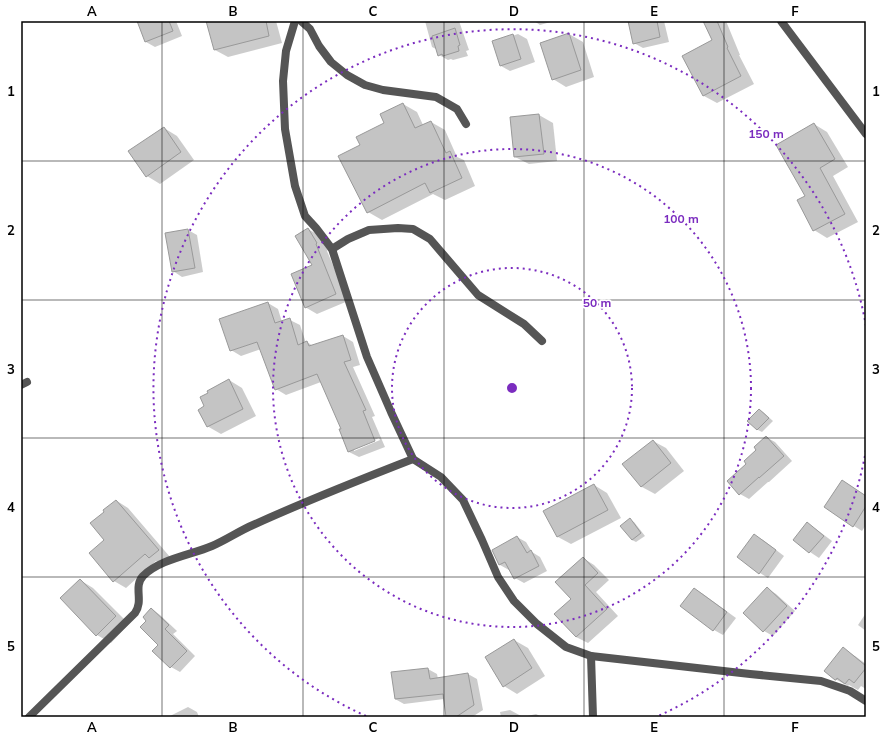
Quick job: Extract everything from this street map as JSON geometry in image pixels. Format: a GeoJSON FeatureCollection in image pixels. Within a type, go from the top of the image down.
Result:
{"type":"FeatureCollection","features":[{"type":"Feature","properties":{"kind":"street"},"geometry":{"type":"LineString","coordinates":[[295,21],[286,51],[283,81],[285,129],[295,186],[305,216],[332,250],[367,357],[413,459],[441,477],[463,500],[498,577],[514,601],[537,624],[566,647],[591,656],[821,681],[850,691],[866,700]]}},
{"type":"Feature","properties":{"kind":"street"},"geometry":{"type":"LineString","coordinates":[[301,21],[310,29],[319,46],[331,62],[347,75],[365,85],[383,90],[436,97],[457,108],[466,124]]}},
{"type":"Feature","properties":{"kind":"street"},"geometry":{"type":"LineString","coordinates":[[781,21],[866,134]]}},
{"type":"Feature","properties":{"kind":"street"},"geometry":{"type":"LineString","coordinates":[[332,250],[348,239],[369,230],[398,228],[413,229],[430,239],[478,295],[524,324],[542,341]]}},
{"type":"Feature","properties":{"kind":"street"},"geometry":{"type":"LineString","coordinates":[[29,717],[135,613],[139,603],[139,584],[142,578],[149,571],[171,560],[212,546],[252,526],[339,488],[413,459]]}},
{"type":"Feature","properties":{"kind":"street"},"geometry":{"type":"LineString","coordinates":[[591,656],[593,717]]}},
{"type":"Feature","properties":{"kind":"building"},"geometry":{"type":"Polygon","coordinates":[[[137,21],[169,21],[173,31],[145,42],[137,21]]]}},
{"type":"Feature","properties":{"kind":"building"},"geometry":{"type":"Polygon","coordinates":[[[206,21],[266,21],[269,36],[214,50],[206,21]]]}},
{"type":"Feature","properties":{"kind":"building"},"geometry":{"type":"Polygon","coordinates":[[[628,21],[657,21],[660,37],[633,44],[628,21]]]}},
{"type":"Feature","properties":{"kind":"building"},"geometry":{"type":"Polygon","coordinates":[[[703,21],[717,21],[728,47],[727,48],[741,76],[703,96],[682,56],[712,40],[703,21]]]}},
{"type":"Feature","properties":{"kind":"building"},"geometry":{"type":"Polygon","coordinates":[[[455,28],[460,45],[458,46],[459,51],[438,56],[432,36],[455,28]]]}},
{"type":"Feature","properties":{"kind":"building"},"geometry":{"type":"Polygon","coordinates":[[[569,33],[581,70],[552,80],[540,43],[569,33]]]}},
{"type":"Feature","properties":{"kind":"building"},"geometry":{"type":"Polygon","coordinates":[[[513,34],[521,59],[500,66],[492,41],[513,34]]]}},
{"type":"Feature","properties":{"kind":"building"},"geometry":{"type":"Polygon","coordinates":[[[403,103],[415,128],[431,121],[446,153],[450,151],[462,178],[430,193],[425,183],[367,213],[338,156],[360,145],[356,137],[384,123],[380,114],[403,103]]]}},
{"type":"Feature","properties":{"kind":"building"},"geometry":{"type":"Polygon","coordinates":[[[539,114],[544,154],[514,157],[510,117],[539,114]]]}},
{"type":"Feature","properties":{"kind":"building"},"geometry":{"type":"Polygon","coordinates":[[[814,123],[835,159],[820,168],[845,214],[813,231],[797,200],[805,196],[776,145],[814,123]]]}},
{"type":"Feature","properties":{"kind":"building"},"geometry":{"type":"Polygon","coordinates":[[[164,127],[181,152],[146,177],[128,151],[164,127]]]}},
{"type":"Feature","properties":{"kind":"building"},"geometry":{"type":"Polygon","coordinates":[[[308,228],[317,243],[316,244],[336,294],[305,308],[291,274],[312,265],[295,236],[308,228]]]}},
{"type":"Feature","properties":{"kind":"building"},"geometry":{"type":"Polygon","coordinates":[[[188,229],[195,268],[172,272],[165,233],[188,229]]]}},
{"type":"Feature","properties":{"kind":"building"},"geometry":{"type":"Polygon","coordinates":[[[268,302],[275,323],[290,318],[298,345],[307,341],[309,346],[343,335],[351,360],[344,362],[366,410],[363,411],[375,441],[348,452],[339,429],[341,429],[317,374],[275,390],[257,342],[230,351],[219,319],[268,302]]]}},
{"type":"Feature","properties":{"kind":"building"},"geometry":{"type":"Polygon","coordinates":[[[229,379],[243,409],[207,427],[198,410],[204,406],[200,397],[208,393],[207,391],[229,379]]]}},
{"type":"Feature","properties":{"kind":"building"},"geometry":{"type":"Polygon","coordinates":[[[759,409],[769,418],[757,430],[747,421],[759,409]]]}},
{"type":"Feature","properties":{"kind":"building"},"geometry":{"type":"Polygon","coordinates":[[[766,436],[784,456],[739,495],[727,481],[746,464],[744,461],[756,450],[754,447],[766,436]]]}},
{"type":"Feature","properties":{"kind":"building"},"geometry":{"type":"Polygon","coordinates":[[[653,440],[671,463],[641,487],[622,464],[653,440]]]}},
{"type":"Feature","properties":{"kind":"building"},"geometry":{"type":"Polygon","coordinates":[[[842,480],[866,496],[866,506],[853,527],[824,507],[842,480]]]}},
{"type":"Feature","properties":{"kind":"building"},"geometry":{"type":"Polygon","coordinates":[[[594,484],[608,510],[557,537],[543,511],[594,484]]]}},
{"type":"Feature","properties":{"kind":"building"},"geometry":{"type":"Polygon","coordinates":[[[116,500],[159,550],[149,558],[145,554],[113,582],[89,553],[104,540],[90,523],[116,500]]]}},
{"type":"Feature","properties":{"kind":"building"},"geometry":{"type":"Polygon","coordinates":[[[630,518],[641,533],[632,540],[620,526],[630,518]]]}},
{"type":"Feature","properties":{"kind":"building"},"geometry":{"type":"Polygon","coordinates":[[[807,522],[824,536],[809,553],[793,540],[807,522]]]}},
{"type":"Feature","properties":{"kind":"building"},"geometry":{"type":"Polygon","coordinates":[[[754,534],[776,550],[759,574],[737,557],[754,534]]]}},
{"type":"Feature","properties":{"kind":"building"},"geometry":{"type":"Polygon","coordinates":[[[517,536],[527,553],[531,550],[539,566],[514,579],[505,562],[499,565],[492,550],[517,536]]]}},
{"type":"Feature","properties":{"kind":"building"},"geometry":{"type":"Polygon","coordinates":[[[583,557],[598,573],[585,585],[607,609],[576,637],[554,614],[571,599],[555,582],[583,557]]]}},
{"type":"Feature","properties":{"kind":"building"},"geometry":{"type":"Polygon","coordinates":[[[80,579],[116,616],[96,636],[60,598],[80,579]]]}},
{"type":"Feature","properties":{"kind":"building"},"geometry":{"type":"Polygon","coordinates":[[[767,587],[787,606],[763,632],[743,613],[767,587]]]}},
{"type":"Feature","properties":{"kind":"building"},"geometry":{"type":"Polygon","coordinates":[[[694,588],[727,612],[713,631],[680,606],[694,588]]]}},
{"type":"Feature","properties":{"kind":"building"},"geometry":{"type":"Polygon","coordinates":[[[151,608],[169,625],[165,629],[187,651],[170,668],[152,651],[158,645],[140,627],[146,621],[143,617],[151,608]]]}},
{"type":"Feature","properties":{"kind":"building"},"geometry":{"type":"Polygon","coordinates":[[[514,639],[532,668],[503,687],[485,657],[514,639]]]}},
{"type":"Feature","properties":{"kind":"building"},"geometry":{"type":"Polygon","coordinates":[[[843,647],[866,666],[854,683],[849,679],[845,684],[837,678],[835,680],[824,671],[843,647]]]}},
{"type":"Feature","properties":{"kind":"building"},"geometry":{"type":"Polygon","coordinates":[[[428,668],[430,679],[468,673],[474,705],[456,717],[446,717],[443,694],[395,699],[391,672],[428,668]]]}}]}
